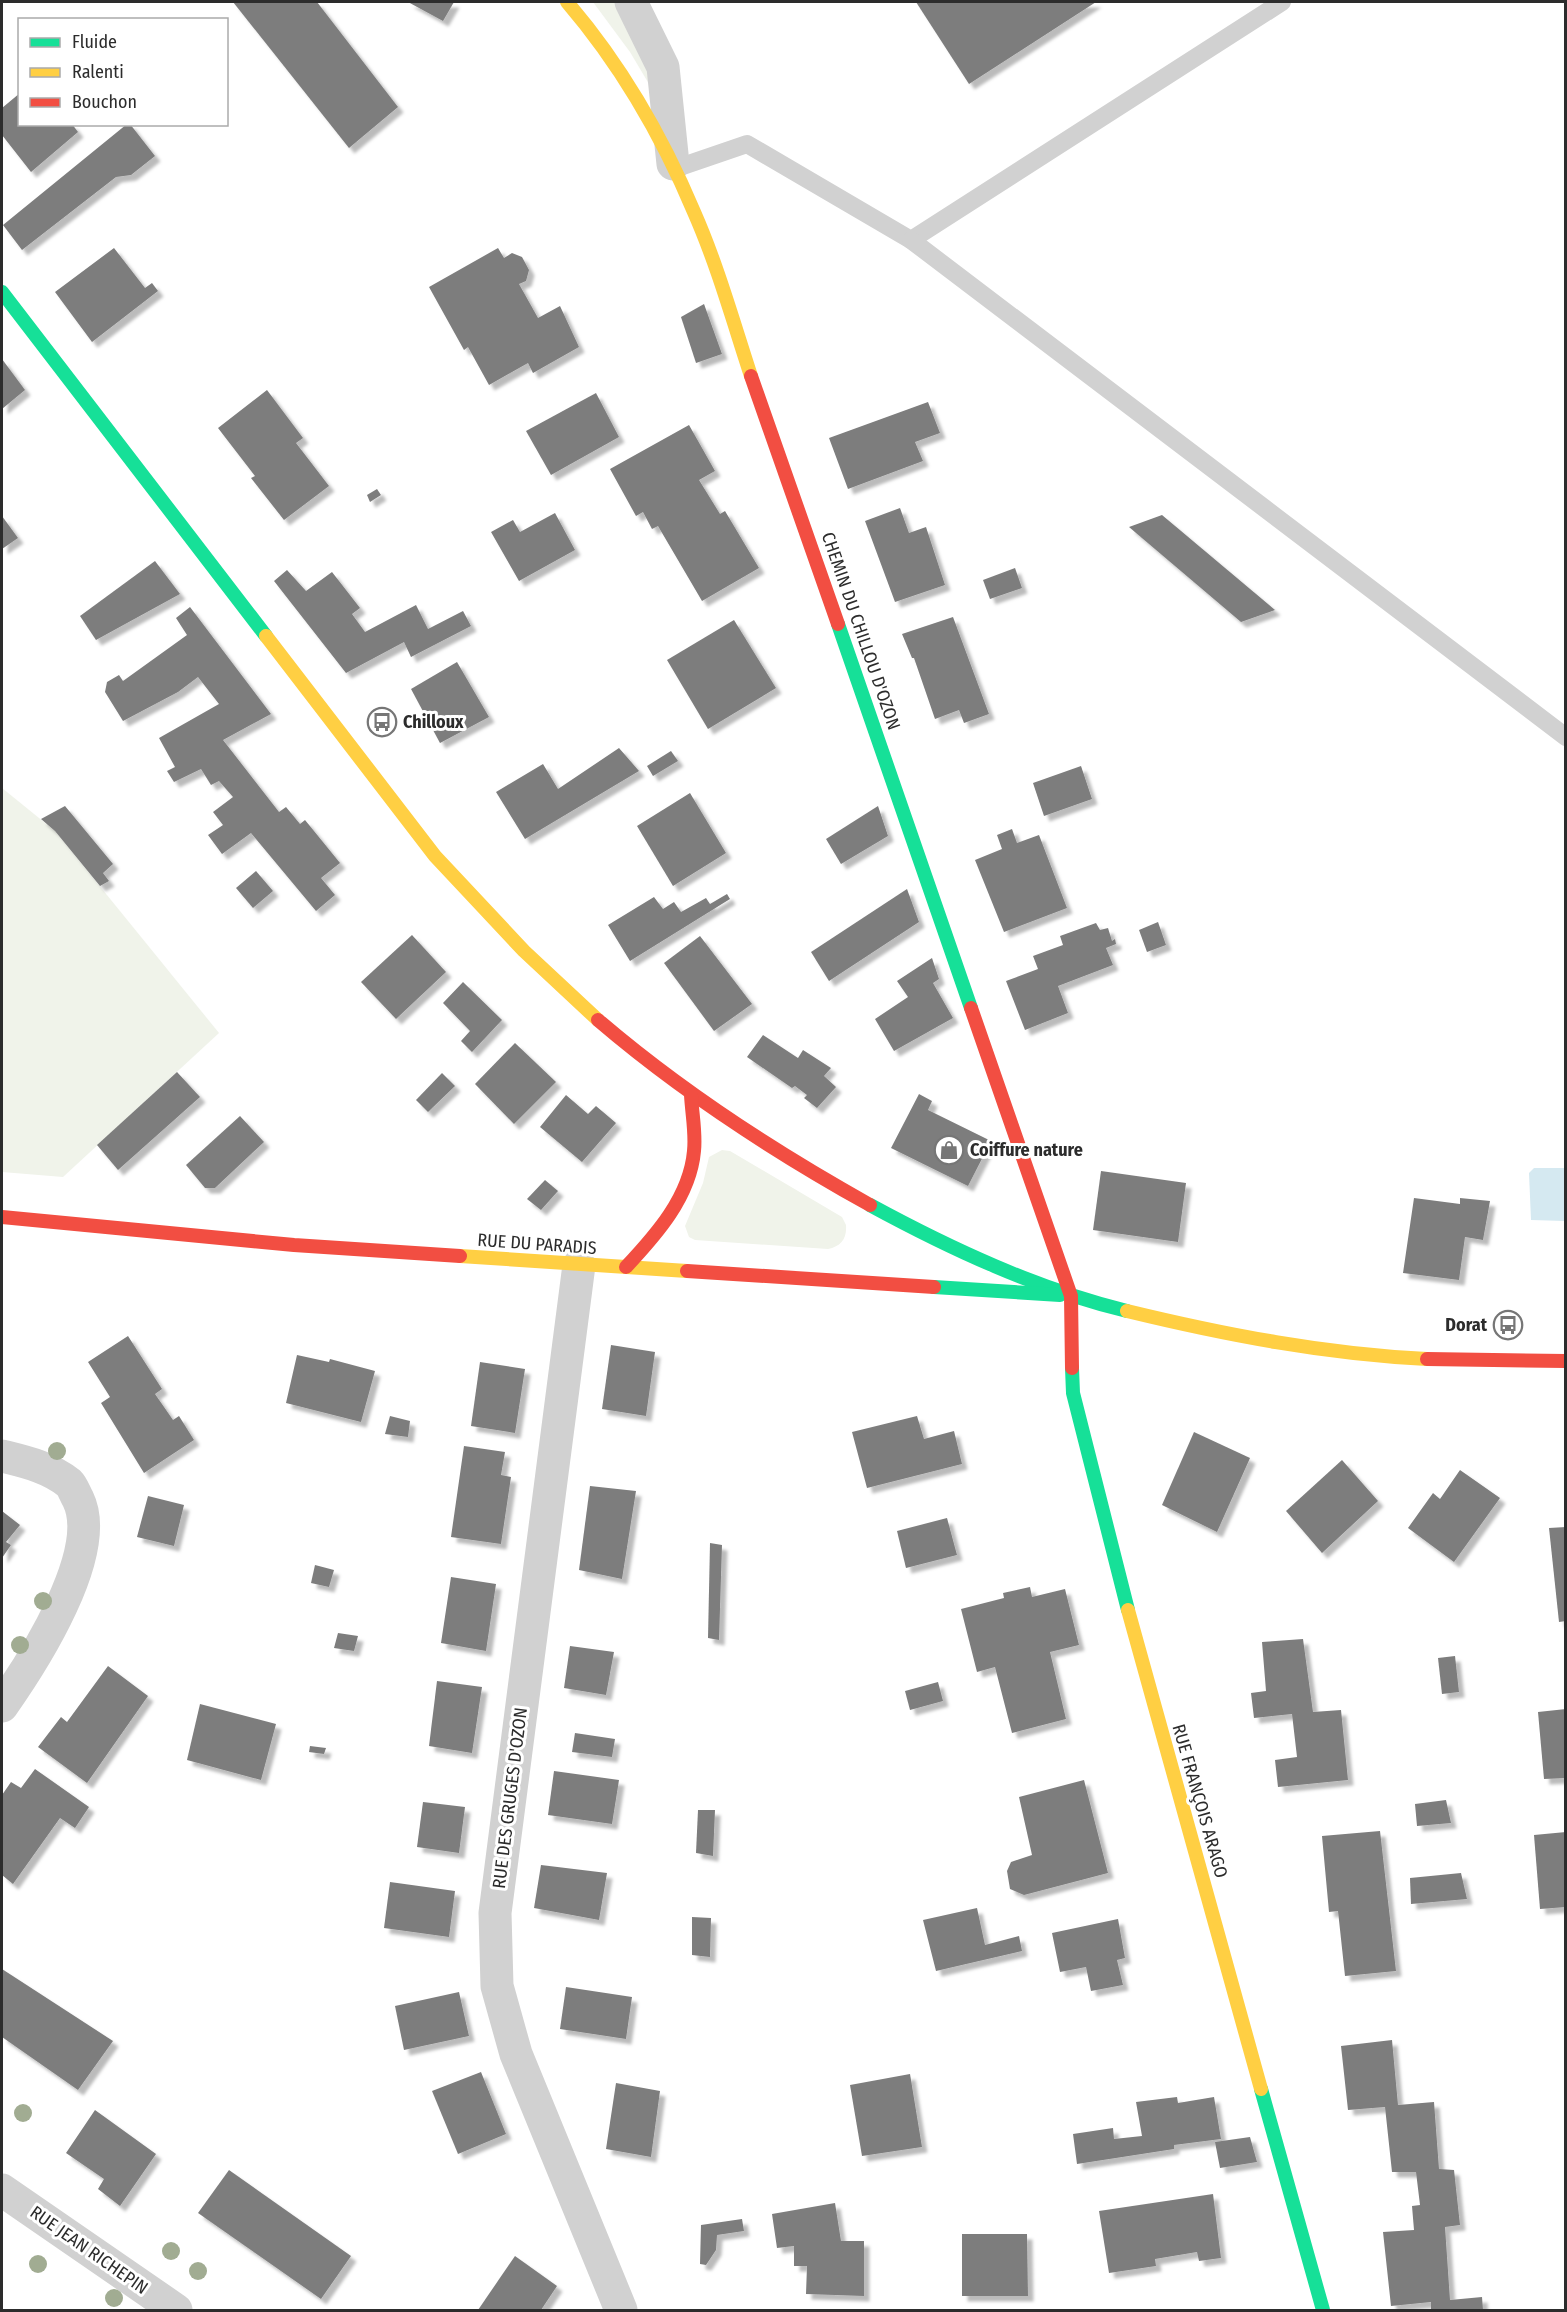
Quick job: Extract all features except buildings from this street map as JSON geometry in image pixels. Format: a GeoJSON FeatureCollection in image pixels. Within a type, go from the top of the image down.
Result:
{"type":"FeatureCollection","features":[{"type":"Feature","properties":{"kind":"street","name":"CHEMIN DU CHILLOU D'OZON"},"geometry":{"type":"LineString","coordinates":[[567,2],[592,31],[647,113],[695,213],[1071,1296]]}},
{"type":"Feature","properties":{"kind":"street"},"geometry":{"type":"LineString","coordinates":[[631,2],[663,67],[674,169]]}},
{"type":"Feature","properties":{"kind":"street"},"geometry":{"type":"LineString","coordinates":[[2,292],[442,864],[491,920],[561,987],[634,1051],[691,1095],[786,1158],[902,1223],[984,1261],[1071,1296],[1230,1336],[1360,1357],[1512,1363],[1566,1361]]}},
{"type":"Feature","properties":{"kind":"street"},"geometry":{"type":"LineString","coordinates":[[626,1268],[671,1216],[684,1188],[693,1158],[691,1095]]}},
{"type":"Feature","properties":{"kind":"street","name":"RUE DU PARADIS"},"geometry":{"type":"LineString","coordinates":[[2,1217],[294,1245],[1071,1296]]}},
{"type":"Feature","properties":{"kind":"street","name":"RUE DES GRUGES D'OZON"},"geometry":{"type":"LineString","coordinates":[[579,1265],[495,1913],[497,1986],[516,2054],[621,2310]]}},
{"type":"Feature","properties":{"kind":"street","name":"RUE FRANÇOIS ARAGO"},"geometry":{"type":"LineString","coordinates":[[1071,1296],[1073,1393],[1128,1609],[1323,2310]]}},
{"type":"Feature","properties":{"kind":"street"},"geometry":{"type":"LineString","coordinates":[[2,1456],[40,1465],[70,1484],[84,1512],[82,1550],[67,1595],[40,1649],[2,1706]]}},
{"type":"Feature","properties":{"kind":"street","name":"RUE JEAN RICHEPIN"},"geometry":{"type":"LineString","coordinates":[[2,2190],[176,2310]]}},
{"type":"Feature","properties":{"kind":"lane"},"geometry":{"type":"LineString","coordinates":[[910,240],[1282,2]]}},
{"type":"Feature","properties":{"kind":"lane"},"geometry":{"type":"LineString","coordinates":[[674,169],[747,144],[910,240],[1566,737]]}},
{"type":"Feature","properties":{"kind":"shaded area"},"geometry":{"type":"Polygon","coordinates":[[[593,2],[615,2],[654,82],[649,84],[630,52],[593,2]]]}},
{"type":"Feature","properties":{"kind":"shaded area"},"geometry":{"type":"Polygon","coordinates":[[[2,788],[55,831],[219,1033],[63,1177],[2,1172],[2,788]]]}},
{"type":"Feature","properties":{"kind":"shaded area"},"geometry":{"type":"Polygon","coordinates":[[[722,1150],[730,1151],[842,1217],[846,1225],[842,1241],[828,1249],[695,1240],[689,1237],[685,1226],[703,1183],[709,1157],[722,1150]]]}},
{"type":"Feature","properties":{"kind":"shaded area"},"geometry":{"type":"Polygon","coordinates":[[[1534,1168],[1565,1168],[1565,1221],[1531,1220],[1529,1173],[1534,1168]]]}},
{"type":"Feature","properties":{"kind":"traffic: fast"},"geometry":{"type":"LineString","coordinates":[[2,292],[266,636]]}},
{"type":"Feature","properties":{"kind":"traffic: fast"},"geometry":{"type":"LineString","coordinates":[[838,624],[971,1008]]}},
{"type":"Feature","properties":{"kind":"traffic: fast"},"geometry":{"type":"LineString","coordinates":[[870,1205],[995,1266],[1060,1291],[1127,1311]]}},
{"type":"Feature","properties":{"kind":"traffic: fast"},"geometry":{"type":"LineString","coordinates":[[934,1287],[1060,1295]]}},
{"type":"Feature","properties":{"kind":"traffic: fast"},"geometry":{"type":"LineString","coordinates":[[1072,1368],[1073,1393],[1128,1610]]}},
{"type":"Feature","properties":{"kind":"traffic: fast"},"geometry":{"type":"LineString","coordinates":[[1261,2089],[1323,2310]]}},
{"type":"Feature","properties":{"kind":"traffic: slow"},"geometry":{"type":"LineString","coordinates":[[567,2],[587,26],[639,102],[682,184],[710,252],[751,376]]}},
{"type":"Feature","properties":{"kind":"traffic: slow"},"geometry":{"type":"LineString","coordinates":[[266,636],[435,856],[524,951],[598,1020]]}},
{"type":"Feature","properties":{"kind":"traffic: slow"},"geometry":{"type":"LineString","coordinates":[[460,1256],[687,1271]]}},
{"type":"Feature","properties":{"kind":"traffic: slow"},"geometry":{"type":"LineString","coordinates":[[1127,1311],[1201,1328],[1313,1348],[1427,1359]]}},
{"type":"Feature","properties":{"kind":"traffic: slow"},"geometry":{"type":"LineString","coordinates":[[1128,1610],[1261,2089]]}},
{"type":"Feature","properties":{"kind":"traffic: jam"},"geometry":{"type":"LineString","coordinates":[[751,376],[838,624]]}},
{"type":"Feature","properties":{"kind":"traffic: jam"},"geometry":{"type":"LineString","coordinates":[[971,1008],[1071,1296],[1072,1368]]}},
{"type":"Feature","properties":{"kind":"traffic: jam"},"geometry":{"type":"LineString","coordinates":[[598,1020],[695,1096],[763,1142],[870,1205]]}},
{"type":"Feature","properties":{"kind":"traffic: jam"},"geometry":{"type":"LineString","coordinates":[[626,1267],[660,1228],[686,1184],[694,1151],[691,1095]]}},
{"type":"Feature","properties":{"kind":"traffic: jam"},"geometry":{"type":"LineString","coordinates":[[2,1217],[294,1245],[460,1256]]}},
{"type":"Feature","properties":{"kind":"traffic: jam"},"geometry":{"type":"LineString","coordinates":[[687,1271],[934,1287]]}},
{"type":"Feature","properties":{"kind":"traffic: jam"},"geometry":{"type":"LineString","coordinates":[[1427,1359],[1566,1361]]}},
{"type":"Feature","properties":{"kind":"place","name":"Chilloux"},"geometry":{"type":"Point","coordinates":[382,722]}},
{"type":"Feature","properties":{"kind":"place","name":"Coiffure nature"},"geometry":{"type":"Point","coordinates":[949,1150]}},
{"type":"Feature","properties":{"kind":"place","name":"Dorat"},"geometry":{"type":"Point","coordinates":[1508,1325]}}]}
